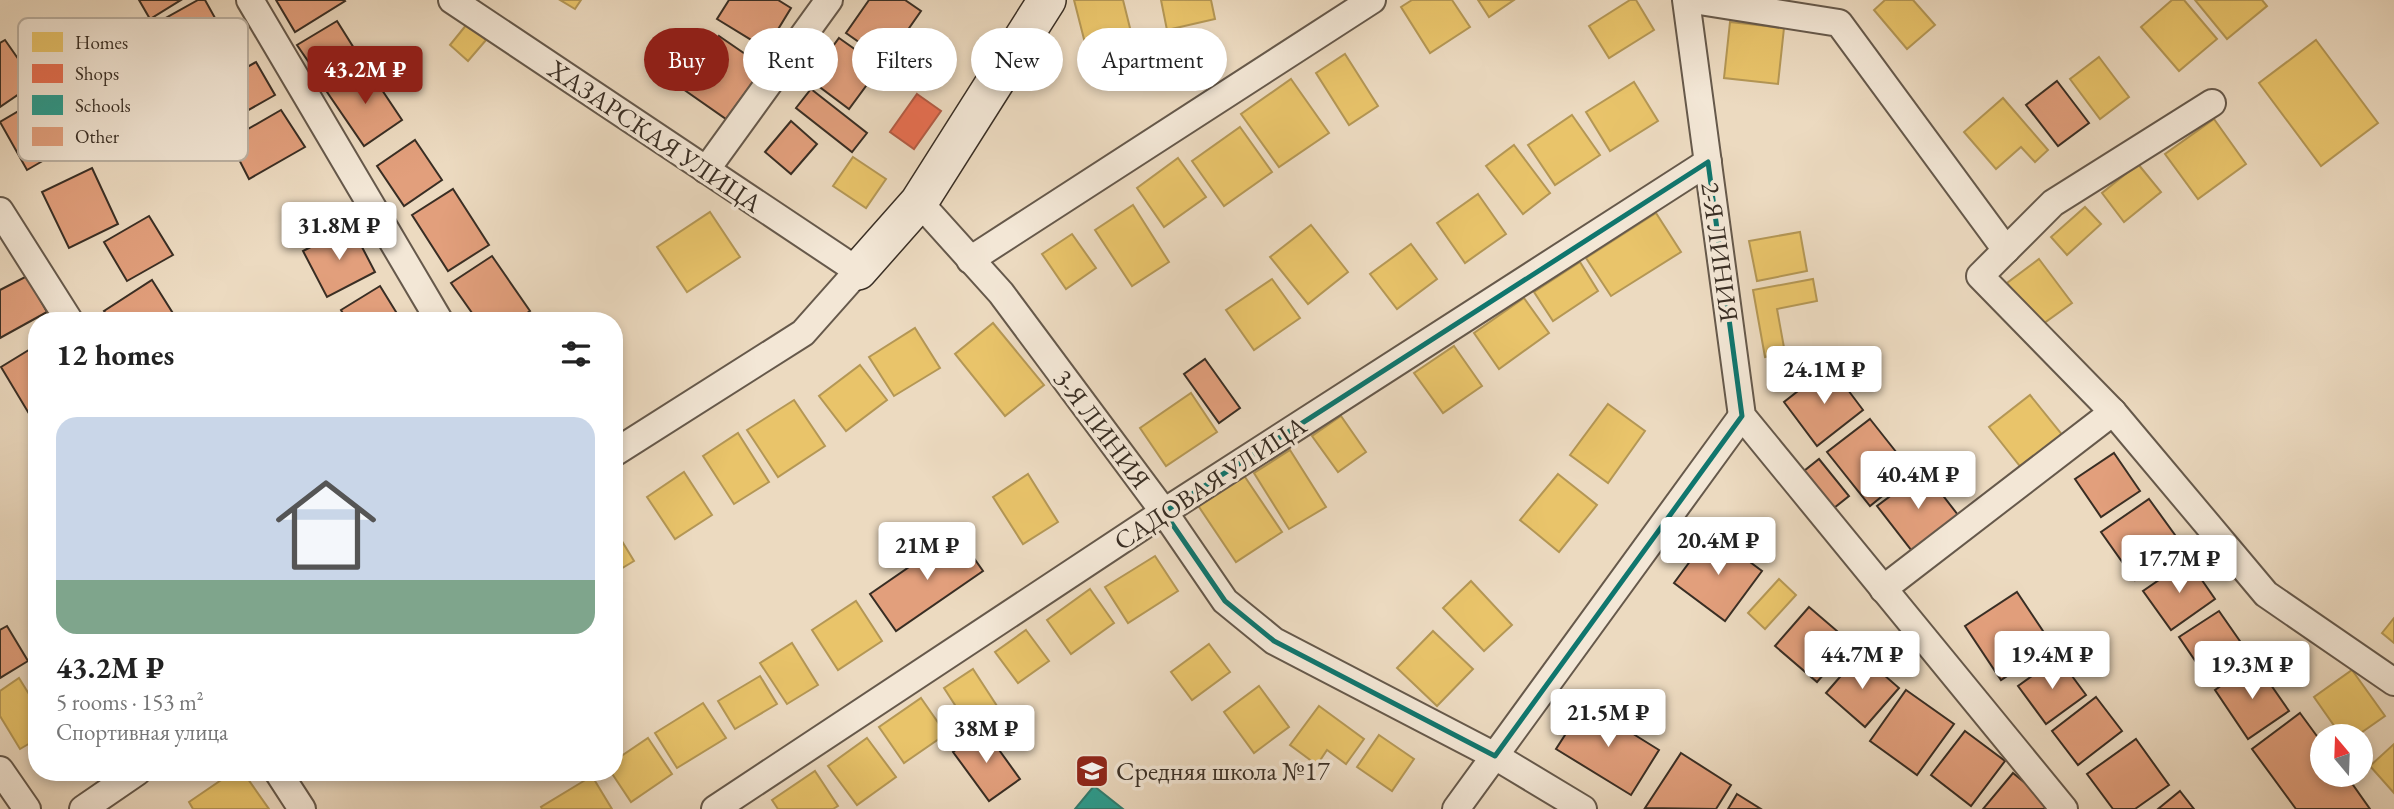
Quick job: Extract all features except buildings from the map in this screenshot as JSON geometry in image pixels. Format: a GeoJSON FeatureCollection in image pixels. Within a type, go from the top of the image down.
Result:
{"type":"FeatureCollection","features":[{"type":"Feature","properties":{"kind":"street"},"geometry":{"type":"LineString","coordinates":[[250,0],[434,312]]}},
{"type":"Feature","properties":{"kind":"street","name":"ХАЗАРСКАЯ УЛИЦА"},"geometry":{"type":"LineString","coordinates":[[452,0],[480,8],[706,170],[858,271]]}},
{"type":"Feature","properties":{"kind":"street"},"geometry":{"type":"LineString","coordinates":[[706,170],[829,0]]}},
{"type":"Feature","properties":{"kind":"street"},"geometry":{"type":"LineString","coordinates":[[623,447],[803,333],[919,202],[1047,0]]}},
{"type":"Feature","properties":{"kind":"street"},"geometry":{"type":"LineString","coordinates":[[970,260],[1372,0]]}},
{"type":"Feature","properties":{"kind":"street","name":"2-Я ЛИНИЯ"},"geometry":{"type":"LineString","coordinates":[[1686,0],[1742,416]]}},
{"type":"Feature","properties":{"kind":"street"},"geometry":{"type":"LineString","coordinates":[[1693,0],[1839,23],[2006,250]]}},
{"type":"Feature","properties":{"kind":"street"},"geometry":{"type":"LineString","coordinates":[[2211,103],[2053,203],[1980,276],[2113,412],[2266,594],[2394,682]]}},
{"type":"Feature","properties":{"kind":"street","name":"САДОВАЯ УЛИЦА"},"geometry":{"type":"LineString","coordinates":[[715,809],[1164,512],[1708,162]]}},
{"type":"Feature","properties":{"kind":"street","name":"3-Я ЛИНИЯ"},"geometry":{"type":"LineString","coordinates":[[919,202],[1001,293],[1164,512],[1225,601],[1273,641],[1495,756],[1583,809]]}},
{"type":"Feature","properties":{"kind":"street"},"geometry":{"type":"LineString","coordinates":[[0,211],[64,312]]}},
{"type":"Feature","properties":{"kind":"street"},"geometry":{"type":"LineString","coordinates":[[1883,589],[2113,412]]}},
{"type":"Feature","properties":{"kind":"street"},"geometry":{"type":"LineString","coordinates":[[1456,809],[1742,416],[2064,809]]}},
{"type":"Feature","properties":{"kind":"street"},"geometry":{"type":"LineString","coordinates":[[0,770],[27,809]]}},
{"type":"Feature","properties":{"kind":"street"},"geometry":{"type":"LineString","coordinates":[[83,809],[124,781]]}},
{"type":"Feature","properties":{"kind":"street"},"geometry":{"type":"LineString","coordinates":[[284,781],[302,809]]}},
{"type":"Feature","properties":{"kind":"highlighted area"},"geometry":{"type":"Polygon","coordinates":[[[1708,162],[1742,416],[1495,756],[1274,641],[1225,601],[1164,512],[1708,162]]]}},
{"type":"Feature","properties":{"kind":"place","name":"Средняя школа №17"},"geometry":{"type":"Point","coordinates":[1092,771]}}]}
